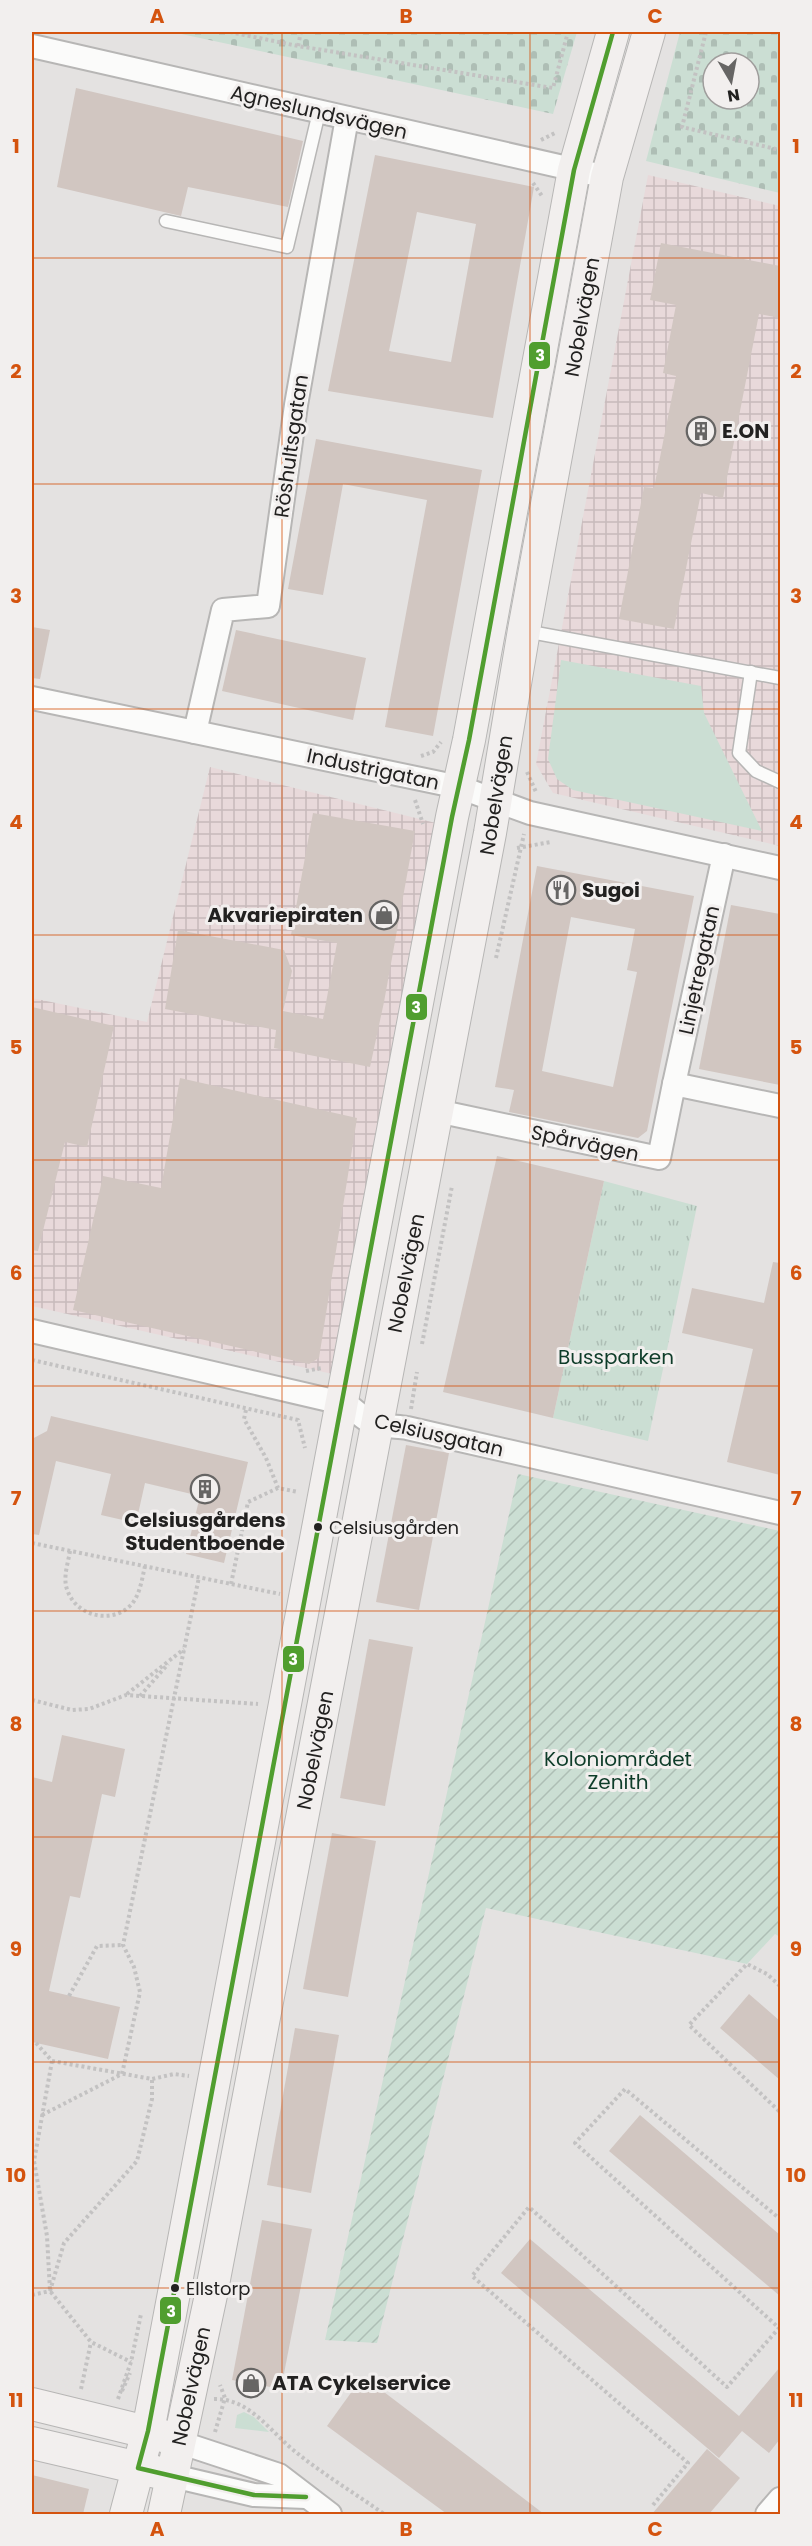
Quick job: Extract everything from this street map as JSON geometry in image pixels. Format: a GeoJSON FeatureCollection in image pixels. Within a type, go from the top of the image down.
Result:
{"type":"FeatureCollection","features":[{"type":"Feature","properties":{"kind":"main road","name":"Nobelvägen"},"geometry":{"type":"LineString","coordinates":[[126,2514],[148,2431],[574,170],[613,32]]}},
{"type":"Feature","properties":{"kind":"main road","name":"Nobelvägen"},"geometry":{"type":"LineString","coordinates":[[164,2514],[213,2283],[437,1111],[608,177],[649,32]]}},
{"type":"Feature","properties":{"kind":"main road"},"geometry":{"type":"LineString","coordinates":[[32,2404],[148,2431],[179,2442]]}},
{"type":"Feature","properties":{"kind":"main road"},"geometry":{"type":"LineString","coordinates":[[32,2443],[172,2476]]}},
{"type":"Feature","properties":{"kind":"street","name":"Agneslundsvägen"},"geometry":{"type":"LineString","coordinates":[[32,46],[608,177]]}},
{"type":"Feature","properties":{"kind":"street","name":"Röshultsgatan"},"geometry":{"type":"LineString","coordinates":[[195,732],[223,610],[268,606],[296,405],[347,118]]}},
{"type":"Feature","properties":{"kind":"street","name":"Industrigatan"},"geometry":{"type":"LineString","coordinates":[[32,698],[459,787],[530,813],[780,868]]}},
{"type":"Feature","properties":{"kind":"street","name":"Linjetregatan"},"geometry":{"type":"LineString","coordinates":[[674,1084],[724,855]]}},
{"type":"Feature","properties":{"kind":"street","name":"Spårvägen"},"geometry":{"type":"LineString","coordinates":[[437,1111],[659,1158],[674,1084]]}},
{"type":"Feature","properties":{"kind":"street"},"geometry":{"type":"LineString","coordinates":[[674,1084],[780,1106]]}},
{"type":"Feature","properties":{"kind":"street","name":"Celsiusgatan"},"geometry":{"type":"LineString","coordinates":[[32,1331],[342,1403],[351,1406],[368,1421],[377,1424],[407,1428],[780,1513]]}},
{"type":"Feature","properties":{"kind":"street"},"geometry":{"type":"LineString","coordinates":[[179,2442],[279,2475],[330,2514]]}},
{"type":"Feature","properties":{"kind":"street"},"geometry":{"type":"LineString","coordinates":[[172,2476],[254,2495],[306,2497]]}},
{"type":"Feature","properties":{"kind":"street"},"geometry":{"type":"LineString","coordinates":[[767,2514],[780,2499]]}},
{"type":"Feature","properties":{"kind":"lane"},"geometry":{"type":"LineString","coordinates":[[166,221],[287,247],[319,112]]}},
{"type":"Feature","properties":{"kind":"lane"},"geometry":{"type":"LineString","coordinates":[[524,630],[780,678]]}},
{"type":"Feature","properties":{"kind":"lane"},"geometry":{"type":"LineString","coordinates":[[751,672],[739,753],[756,771],[780,782]]}},
{"type":"Feature","properties":{"kind":"path"},"geometry":{"type":"LineString","coordinates":[[230,32],[298,46],[553,88],[568,32]]}},
{"type":"Feature","properties":{"kind":"path"},"geometry":{"type":"LineString","coordinates":[[298,46],[301,32]]}},
{"type":"Feature","properties":{"kind":"path"},"geometry":{"type":"LineString","coordinates":[[706,32],[682,127],[780,150]]}},
{"type":"Feature","properties":{"kind":"path"},"geometry":{"type":"LineString","coordinates":[[32,1360],[298,1420],[308,1458]]}},
{"type":"Feature","properties":{"kind":"path"},"geometry":{"type":"LineString","coordinates":[[246,1410],[244,1419],[266,1458],[278,1488]]}},
{"type":"Feature","properties":{"kind":"path"},"geometry":{"type":"LineString","coordinates":[[231,1584],[248,1502],[278,1488],[302,1493]]}},
{"type":"Feature","properties":{"kind":"path"},"geometry":{"type":"LineString","coordinates":[[32,1543],[284,1595]]}},
{"type":"Feature","properties":{"kind":"path"},"geometry":{"type":"LineString","coordinates":[[70,1551],[65,1582],[68,1592],[82,1610],[96,1615],[110,1616],[130,1605],[138,1595],[145,1566]]}},
{"type":"Feature","properties":{"kind":"path"},"geometry":{"type":"LineString","coordinates":[[122,2074],[140,1992],[137,1974],[123,1945],[199,1577]]}},
{"type":"Feature","properties":{"kind":"path"},"geometry":{"type":"LineString","coordinates":[[32,1700],[72,1710],[89,1709],[126,1695],[185,1648]]}},
{"type":"Feature","properties":{"kind":"path"},"geometry":{"type":"LineString","coordinates":[[140,1696],[177,1654]]}},
{"type":"Feature","properties":{"kind":"path"},"geometry":{"type":"LineString","coordinates":[[126,1695],[262,1705]]}},
{"type":"Feature","properties":{"kind":"path"},"geometry":{"type":"LineString","coordinates":[[69,1996],[97,1946],[123,1945]]}},
{"type":"Feature","properties":{"kind":"path"},"geometry":{"type":"LineString","coordinates":[[780,1986],[767,1974],[747,1964],[689,2025],[780,2112]]}},
{"type":"Feature","properties":{"kind":"path"},"geometry":{"type":"LineString","coordinates":[[36,2043],[52,2061],[152,2079],[174,2074],[190,2076]]}},
{"type":"Feature","properties":{"kind":"path"},"geometry":{"type":"LineString","coordinates":[[52,2061],[34,2161],[47,2236],[51,2291],[91,2342],[131,2362]]}},
{"type":"Feature","properties":{"kind":"path"},"geometry":{"type":"LineString","coordinates":[[42,2115],[122,2074]]}},
{"type":"Feature","properties":{"kind":"path"},"geometry":{"type":"LineString","coordinates":[[51,2291],[64,2243],[137,2161],[152,2099],[152,2079]]}},
{"type":"Feature","properties":{"kind":"path"},"geometry":{"type":"LineString","coordinates":[[653,2505],[688,2463],[471,2276],[529,2207],[727,2387],[779,2328],[575,2143],[625,2089],[780,2218]]}},
{"type":"Feature","properties":{"kind":"path"},"geometry":{"type":"LineString","coordinates":[[32,2295],[51,2291]]}},
{"type":"Feature","properties":{"kind":"path"},"geometry":{"type":"LineString","coordinates":[[80,2393],[91,2342]]}},
{"type":"Feature","properties":{"kind":"path"},"geometry":{"type":"LineString","coordinates":[[225,2398],[255,2413],[296,2453],[384,2514]]}},
{"type":"Feature","properties":{"kind":"shaded area"},"geometry":{"type":"Polygon","coordinates":[[[648,175],[780,206],[780,846],[553,793],[536,764],[648,175]]]}},
{"type":"Feature","properties":{"kind":"shaded area"},"geometry":{"type":"Polygon","coordinates":[[[210,767],[440,824],[337,1375],[32,1306],[32,998],[147,1022],[210,767]]]}},
{"type":"Feature","properties":{"kind":"green space"},"geometry":{"type":"Polygon","coordinates":[[[172,32],[577,32],[553,114],[172,32]]]}},
{"type":"Feature","properties":{"kind":"green space"},"geometry":{"type":"Polygon","coordinates":[[[680,32],[780,32],[780,193],[646,161],[680,32]]]}},
{"type":"Feature","properties":{"kind":"green space"},"geometry":{"type":"Polygon","coordinates":[[[561,660],[701,686],[704,713],[762,831],[573,790],[557,779],[548,759],[561,660]]]}},
{"type":"Feature","properties":{"kind":"green space","name":"Bussparken"},"geometry":{"type":"Polygon","coordinates":[[[604,1181],[697,1206],[648,1441],[553,1418],[604,1181]]]}},
{"type":"Feature","properties":{"kind":"green space","name":"Koloniområdet Zenith"},"geometry":{"type":"Polygon","coordinates":[[[518,1474],[780,1531],[780,1937],[775,1934],[747,1964],[486,1908],[377,2343],[325,2340],[518,1474]]]}},
{"type":"Feature","properties":{"kind":"green space"},"geometry":{"type":"Polygon","coordinates":[[[244,2412],[254,2417],[269,2432],[235,2428],[237,2415],[244,2412]]]}},
{"type":"Feature","properties":{"kind":"building"},"geometry":{"type":"Polygon","coordinates":[[[76,88],[303,141],[288,207],[188,187],[181,216],[57,187],[76,88]]]}},
{"type":"Feature","properties":{"kind":"building"},"geometry":{"type":"Polygon","coordinates":[[[375,155],[534,187],[493,418],[328,391],[375,155]],[[417,212],[389,351],[451,362],[476,224],[417,212]]]}},
{"type":"Feature","properties":{"kind":"building","name":"E.ON"},"geometry":{"type":"Polygon","coordinates":[[[661,243],[780,266],[780,318],[759,314],[723,498],[701,493],[674,629],[619,619],[644,487],[654,488],[676,376],[663,373],[676,305],[650,300],[661,243]]]}},
{"type":"Feature","properties":{"kind":"building"},"geometry":{"type":"Polygon","coordinates":[[[316,439],[482,470],[433,736],[385,727],[427,500],[343,484],[323,595],[288,589],[316,439]]]}},
{"type":"Feature","properties":{"kind":"building"},"geometry":{"type":"Polygon","coordinates":[[[32,627],[50,630],[40,679],[32,678],[32,627]]]}},
{"type":"Feature","properties":{"kind":"building"},"geometry":{"type":"Polygon","coordinates":[[[236,630],[366,658],[353,720],[222,691],[236,630]]]}},
{"type":"Feature","properties":{"kind":"building"},"geometry":{"type":"Polygon","coordinates":[[[313,813],[415,831],[370,1067],[274,1048],[276,1030],[165,1009],[178,930],[284,950],[292,971],[283,1011],[323,1019],[337,943],[291,935],[313,813]]]}},
{"type":"Feature","properties":{"kind":"building"},"geometry":{"type":"Polygon","coordinates":[[[537,866],[694,896],[647,1131],[638,1138],[509,1112],[514,1090],[495,1087],[537,866]],[[571,917],[542,1071],[613,1087],[637,972],[627,970],[635,929],[571,917]]]}},
{"type":"Feature","properties":{"kind":"building"},"geometry":{"type":"Polygon","coordinates":[[[731,905],[780,914],[780,1085],[699,1069],[731,905]]]}},
{"type":"Feature","properties":{"kind":"building"},"geometry":{"type":"Polygon","coordinates":[[[32,1007],[114,1026],[87,1147],[65,1142],[38,1251],[32,1250],[32,1007]]]}},
{"type":"Feature","properties":{"kind":"building"},"geometry":{"type":"Polygon","coordinates":[[[180,1078],[357,1118],[319,1358],[309,1364],[73,1310],[103,1176],[161,1188],[180,1078]]]}},
{"type":"Feature","properties":{"kind":"building"},"geometry":{"type":"Polygon","coordinates":[[[497,1156],[604,1181],[553,1418],[443,1392],[497,1156]]]}},
{"type":"Feature","properties":{"kind":"building"},"geometry":{"type":"Polygon","coordinates":[[[773,1262],[780,1263],[780,1475],[727,1462],[753,1349],[682,1333],[692,1288],[764,1303],[773,1262]]]}},
{"type":"Feature","properties":{"kind":"building","name":"Celsiusgårdens Studentboende"},"geometry":{"type":"Polygon","coordinates":[[[51,1416],[248,1462],[224,1563],[186,1554],[200,1496],[145,1483],[136,1523],[101,1515],[111,1474],[56,1461],[39,1535],[32,1534],[32,1439],[47,1431],[51,1416]]]}},
{"type":"Feature","properties":{"kind":"building"},"geometry":{"type":"Polygon","coordinates":[[[406,1445],[449,1453],[419,1610],[376,1602],[406,1445]]]}},
{"type":"Feature","properties":{"kind":"building"},"geometry":{"type":"Polygon","coordinates":[[[369,1639],[413,1647],[385,1806],[340,1798],[369,1639]]]}},
{"type":"Feature","properties":{"kind":"building"},"geometry":{"type":"Polygon","coordinates":[[[62,1735],[125,1749],[115,1797],[102,1794],[80,1898],[70,1896],[49,1991],[120,2007],[108,2059],[32,2042],[32,1777],[52,1782],[62,1735]]]}},
{"type":"Feature","properties":{"kind":"building"},"geometry":{"type":"Polygon","coordinates":[[[332,1833],[376,1841],[348,1997],[303,1989],[332,1833]]]}},
{"type":"Feature","properties":{"kind":"building"},"geometry":{"type":"Polygon","coordinates":[[[749,1994],[780,2021],[780,2080],[720,2028],[749,1994]]]}},
{"type":"Feature","properties":{"kind":"building"},"geometry":{"type":"Polygon","coordinates":[[[295,2028],[339,2035],[311,2193],[267,2185],[295,2028]]]}},
{"type":"Feature","properties":{"kind":"building"},"geometry":{"type":"Polygon","coordinates":[[[640,2115],[780,2235],[780,2296],[609,2151],[640,2115]]]}},
{"type":"Feature","properties":{"kind":"building"},"geometry":{"type":"Polygon","coordinates":[[[262,2220],[312,2229],[281,2389],[232,2380],[262,2220]]]}},
{"type":"Feature","properties":{"kind":"building"},"geometry":{"type":"Polygon","coordinates":[[[530,2239],[739,2416],[780,2367],[780,2439],[769,2453],[742,2431],[719,2458],[501,2273],[530,2239]]]}},
{"type":"Feature","properties":{"kind":"building"},"geometry":{"type":"Polygon","coordinates":[[[363,2376],[544,2514],[447,2514],[327,2426],[363,2376]]]}},
{"type":"Feature","properties":{"kind":"building"},"geometry":{"type":"Polygon","coordinates":[[[707,2449],[740,2478],[709,2514],[652,2514],[707,2449]]]}},
{"type":"Feature","properties":{"kind":"building"},"geometry":{"type":"Polygon","coordinates":[[[32,2475],[89,2489],[83,2514],[32,2512],[32,2475]]]}},
{"type":"Feature","properties":{"kind":"transit line","name":"3"},"geometry":{"type":"LineString","coordinates":[[306,2497],[254,2495],[138,2468],[148,2431],[452,817],[469,740],[574,170],[613,32]]}},
{"type":"Feature","properties":{"kind":"place","name":"E.ON"},"geometry":{"type":"Point","coordinates":[701,431]}},
{"type":"Feature","properties":{"kind":"place","name":"Sugoi"},"geometry":{"type":"Point","coordinates":[561,890]}},
{"type":"Feature","properties":{"kind":"place","name":"Akvariepiraten"},"geometry":{"type":"Point","coordinates":[384,915]}},
{"type":"Feature","properties":{"kind":"place","name":"Celsiusgårdens Studentboende"},"geometry":{"type":"Point","coordinates":[205,1489]}},
{"type":"Feature","properties":{"kind":"place","name":"Celsiusgården"},"geometry":{"type":"Point","coordinates":[318,1527]}},
{"type":"Feature","properties":{"kind":"place","name":"Ellstorp"},"geometry":{"type":"Point","coordinates":[175,2288]}},
{"type":"Feature","properties":{"kind":"place","name":"ATA Cykelservice"},"geometry":{"type":"Point","coordinates":[251,2383]}}]}
